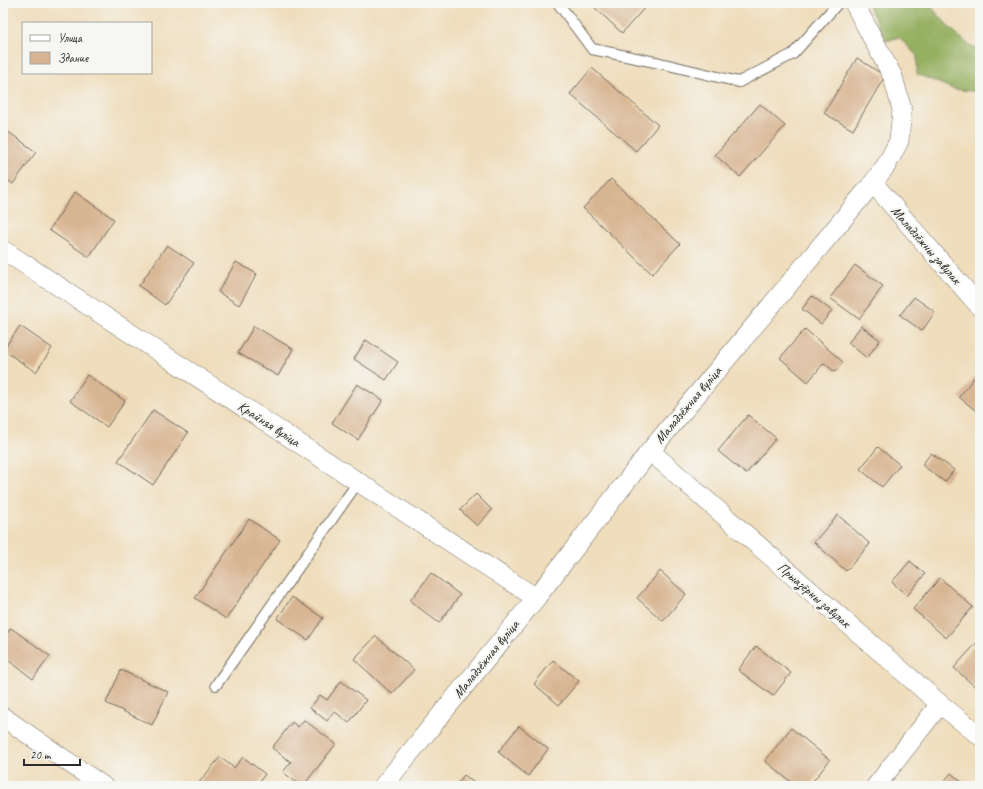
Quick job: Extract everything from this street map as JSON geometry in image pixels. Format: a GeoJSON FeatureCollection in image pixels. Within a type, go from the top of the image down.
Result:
{"type":"FeatureCollection","features":[{"type":"Feature","properties":{"kind":"street","name":"Маладзёжная вуліца"},"geometry":{"type":"LineString","coordinates":[[383,786],[536,598],[650,451],[873,183],[887,164],[899,141],[902,110],[893,77],[854,3]]}},
{"type":"Feature","properties":{"kind":"street","name":"Маладзёжны завулак"},"geometry":{"type":"LineString","coordinates":[[873,183],[980,307]]}},
{"type":"Feature","properties":{"kind":"street","name":"Крайняя вуліца"},"geometry":{"type":"LineString","coordinates":[[3,250],[536,598]]}},
{"type":"Feature","properties":{"kind":"street","name":"Прыазёрны завулак"},"geometry":{"type":"LineString","coordinates":[[650,451],[940,704],[980,736]]}},
{"type":"Feature","properties":{"kind":"street"},"geometry":{"type":"LineString","coordinates":[[876,786],[940,704]]}},
{"type":"Feature","properties":{"kind":"street"},"geometry":{"type":"LineString","coordinates":[[3,717],[103,786]]}},
{"type":"Feature","properties":{"kind":"lane"},"geometry":{"type":"LineString","coordinates":[[558,3],[592,49],[660,63],[739,82],[793,54],[838,3]]}},
{"type":"Feature","properties":{"kind":"lane"},"geometry":{"type":"LineString","coordinates":[[216,685],[358,482]]}},
{"type":"Feature","properties":{"kind":"green space"},"geometry":{"type":"Polygon","coordinates":[[[867,3],[928,3],[949,27],[971,47],[980,48],[980,92],[953,89],[917,74],[917,56],[899,37],[886,41],[867,3]]]}},
{"type":"Feature","properties":{"kind":"building"},"geometry":{"type":"Polygon","coordinates":[[[590,3],[645,3],[647,5],[622,33],[590,3]]]}},
{"type":"Feature","properties":{"kind":"building"},"geometry":{"type":"Polygon","coordinates":[[[857,58],[885,76],[853,130],[824,113],[857,58]]]}},
{"type":"Feature","properties":{"kind":"building"},"geometry":{"type":"Polygon","coordinates":[[[592,68],[658,125],[636,151],[570,94],[592,68]]]}},
{"type":"Feature","properties":{"kind":"building"},"geometry":{"type":"Polygon","coordinates":[[[760,104],[785,126],[740,177],[715,155],[760,104]]]}},
{"type":"Feature","properties":{"kind":"building"},"geometry":{"type":"Polygon","coordinates":[[[3,128],[36,152],[13,184],[3,177],[3,128]]]}},
{"type":"Feature","properties":{"kind":"building"},"geometry":{"type":"Polygon","coordinates":[[[611,179],[680,244],[652,274],[583,208],[611,179]]]}},
{"type":"Feature","properties":{"kind":"building"},"geometry":{"type":"Polygon","coordinates":[[[75,192],[114,219],[89,257],[49,230],[75,192]]]}},
{"type":"Feature","properties":{"kind":"building"},"geometry":{"type":"Polygon","coordinates":[[[167,245],[194,263],[165,305],[139,286],[167,245]]]}},
{"type":"Feature","properties":{"kind":"building"},"geometry":{"type":"Polygon","coordinates":[[[236,262],[257,274],[239,305],[218,292],[236,262]]]}},
{"type":"Feature","properties":{"kind":"building"},"geometry":{"type":"Polygon","coordinates":[[[855,265],[883,286],[859,319],[830,298],[855,265]]]}},
{"type":"Feature","properties":{"kind":"building"},"geometry":{"type":"Polygon","coordinates":[[[812,296],[832,311],[821,324],[802,309],[812,296]]]}},
{"type":"Feature","properties":{"kind":"building"},"geometry":{"type":"Polygon","coordinates":[[[914,297],[935,312],[922,331],[900,315],[914,297]]]}},
{"type":"Feature","properties":{"kind":"building"},"geometry":{"type":"Polygon","coordinates":[[[20,326],[52,348],[36,372],[3,350],[20,326]]]}},
{"type":"Feature","properties":{"kind":"building"},"geometry":{"type":"Polygon","coordinates":[[[254,326],[293,349],[278,376],[238,353],[254,326]]]}},
{"type":"Feature","properties":{"kind":"building"},"geometry":{"type":"Polygon","coordinates":[[[861,326],[880,340],[867,358],[848,343],[861,326]]]}},
{"type":"Feature","properties":{"kind":"building"},"geometry":{"type":"Polygon","coordinates":[[[805,329],[843,362],[835,372],[824,363],[808,382],[780,358],[805,329]]]}},
{"type":"Feature","properties":{"kind":"building"},"geometry":{"type":"Polygon","coordinates":[[[366,340],[398,362],[386,380],[354,359],[366,340]]]}},
{"type":"Feature","properties":{"kind":"building"},"geometry":{"type":"Polygon","coordinates":[[[980,370],[980,414],[959,397],[980,370]]]}},
{"type":"Feature","properties":{"kind":"building"},"geometry":{"type":"Polygon","coordinates":[[[87,375],[125,401],[107,427],[70,401],[87,375]]]}},
{"type":"Feature","properties":{"kind":"building"},"geometry":{"type":"Polygon","coordinates":[[[357,384],[383,400],[358,440],[332,423],[357,384]]]}},
{"type":"Feature","properties":{"kind":"building"},"geometry":{"type":"Polygon","coordinates":[[[153,410],[188,433],[153,485],[118,461],[153,410]]]}},
{"type":"Feature","properties":{"kind":"building"},"geometry":{"type":"Polygon","coordinates":[[[748,415],[776,438],[746,474],[718,451],[748,415]]]}},
{"type":"Feature","properties":{"kind":"building"},"geometry":{"type":"Polygon","coordinates":[[[878,447],[900,465],[882,487],[860,469],[878,447]]]}},
{"type":"Feature","properties":{"kind":"building"},"geometry":{"type":"Polygon","coordinates":[[[931,453],[954,470],[945,482],[922,465],[931,453]]]}},
{"type":"Feature","properties":{"kind":"building"},"geometry":{"type":"Polygon","coordinates":[[[476,494],[492,510],[477,526],[460,510],[476,494]]]}},
{"type":"Feature","properties":{"kind":"building"},"geometry":{"type":"Polygon","coordinates":[[[838,515],[870,544],[846,571],[814,542],[838,515]]]}},
{"type":"Feature","properties":{"kind":"building"},"geometry":{"type":"Polygon","coordinates":[[[249,519],[280,540],[226,619],[195,598],[249,519]]]}},
{"type":"Feature","properties":{"kind":"building"},"geometry":{"type":"Polygon","coordinates":[[[910,561],[925,574],[907,596],[892,582],[910,561]]]}},
{"type":"Feature","properties":{"kind":"building"},"geometry":{"type":"Polygon","coordinates":[[[660,571],[686,594],[663,621],[637,598],[660,571]]]}},
{"type":"Feature","properties":{"kind":"building"},"geometry":{"type":"Polygon","coordinates":[[[431,573],[460,595],[439,623],[410,601],[431,573]]]}},
{"type":"Feature","properties":{"kind":"building"},"geometry":{"type":"Polygon","coordinates":[[[940,578],[973,607],[946,638],[913,609],[940,578]]]}},
{"type":"Feature","properties":{"kind":"building"},"geometry":{"type":"Polygon","coordinates":[[[292,597],[323,618],[308,640],[277,619],[292,597]]]}},
{"type":"Feature","properties":{"kind":"building"},"geometry":{"type":"Polygon","coordinates":[[[11,628],[50,656],[33,679],[3,656],[3,639],[11,628]]]}},
{"type":"Feature","properties":{"kind":"building"},"geometry":{"type":"Polygon","coordinates":[[[376,636],[414,670],[392,694],[354,659],[376,636]]]}},
{"type":"Feature","properties":{"kind":"building"},"geometry":{"type":"Polygon","coordinates":[[[980,639],[980,691],[954,668],[980,639]]]}},
{"type":"Feature","properties":{"kind":"building"},"geometry":{"type":"Polygon","coordinates":[[[756,646],[791,673],[773,696],[738,670],[756,646]]]}},
{"type":"Feature","properties":{"kind":"building"},"geometry":{"type":"Polygon","coordinates":[[[553,660],[579,681],[559,705],[534,684],[553,660]]]}},
{"type":"Feature","properties":{"kind":"building"},"geometry":{"type":"Polygon","coordinates":[[[121,670],[168,692],[152,725],[106,703],[121,670]]]}},
{"type":"Feature","properties":{"kind":"building"},"geometry":{"type":"Polygon","coordinates":[[[341,681],[366,700],[349,723],[334,711],[327,721],[310,708],[320,695],[327,700],[341,681]]]}},
{"type":"Feature","properties":{"kind":"building"},"geometry":{"type":"Polygon","coordinates":[[[304,720],[336,744],[303,786],[301,786],[283,772],[291,762],[272,748],[292,722],[298,727],[304,720]]]}},
{"type":"Feature","properties":{"kind":"building"},"geometry":{"type":"Polygon","coordinates":[[[519,726],[548,749],[528,776],[498,752],[519,726]]]}},
{"type":"Feature","properties":{"kind":"building"},"geometry":{"type":"Polygon","coordinates":[[[791,728],[830,760],[809,786],[796,786],[765,761],[791,728]]]}},
{"type":"Feature","properties":{"kind":"building"},"geometry":{"type":"Polygon","coordinates":[[[220,757],[234,768],[243,757],[265,774],[256,786],[200,786],[198,784],[220,757]]]}},
{"type":"Feature","properties":{"kind":"building"},"geometry":{"type":"Polygon","coordinates":[[[951,773],[967,786],[940,786],[951,773]]]}},
{"type":"Feature","properties":{"kind":"building"},"geometry":{"type":"Polygon","coordinates":[[[464,775],[478,786],[456,786],[464,775]]]}}]}
